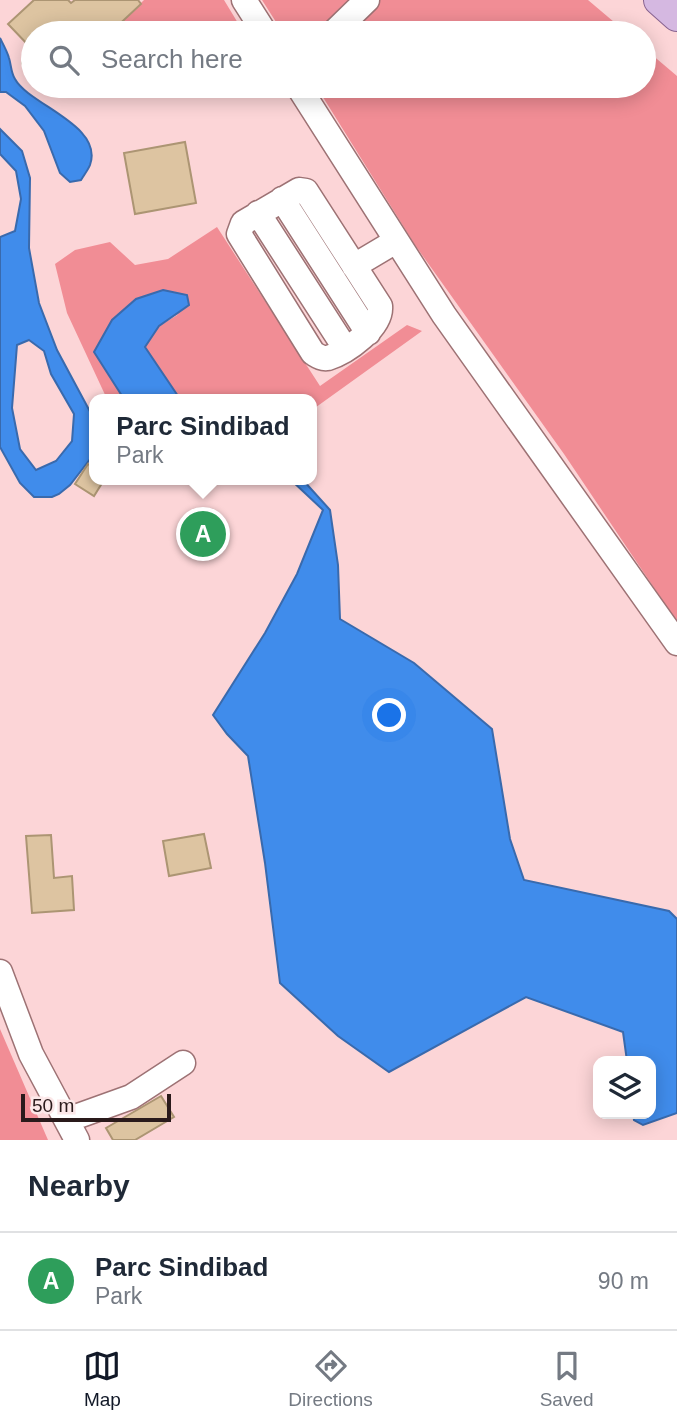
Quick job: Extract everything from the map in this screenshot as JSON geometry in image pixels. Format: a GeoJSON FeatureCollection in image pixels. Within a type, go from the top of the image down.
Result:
{"type":"FeatureCollection","features":[{"type":"Feature","properties":{"kind":"main road"},"geometry":{"type":"LineString","coordinates":[[659,0],[677,16]]}},
{"type":"Feature","properties":{"kind":"street"},"geometry":{"type":"LineString","coordinates":[[244,0],[257,21]]}},
{"type":"Feature","properties":{"kind":"street"},"geometry":{"type":"LineString","coordinates":[[345,21],[367,0]]}},
{"type":"Feature","properties":{"kind":"street"},"geometry":{"type":"LineString","coordinates":[[306,98],[444,315],[677,643]]}},
{"type":"Feature","properties":{"kind":"street"},"geometry":{"type":"LineString","coordinates":[[295,191],[306,191],[380,306],[377,323],[368,333],[328,358],[313,353],[239,234],[243,223],[282,199],[295,191]]}},
{"type":"Feature","properties":{"kind":"street"},"geometry":{"type":"LineString","coordinates":[[282,199],[368,333]]}},
{"type":"Feature","properties":{"kind":"street"},"geometry":{"type":"LineString","coordinates":[[350,259],[391,234]]}},
{"type":"Feature","properties":{"kind":"street"},"geometry":{"type":"LineString","coordinates":[[0,972],[31,1054],[72,1130],[131,1097],[183,1063]]}},
{"type":"Feature","properties":{"kind":"shaded area"},"geometry":{"type":"Polygon","coordinates":[[[144,0],[224,0],[237,21],[122,21],[144,0]]]}},
{"type":"Feature","properties":{"kind":"shaded area"},"geometry":{"type":"Polygon","coordinates":[[[262,0],[588,0],[613,21],[275,21],[262,0]]]}},
{"type":"Feature","properties":{"kind":"shaded area"},"geometry":{"type":"Polygon","coordinates":[[[656,58],[677,76],[677,622],[564,454],[415,245],[323,98],[656,98],[656,58]]]}},
{"type":"Feature","properties":{"kind":"shaded area"},"geometry":{"type":"Polygon","coordinates":[[[217,227],[320,386],[407,325],[422,331],[317,406],[317,394],[177,394],[145,347],[159,326],[179,314],[94,351],[121,394],[105,394],[67,313],[55,264],[75,250],[110,242],[135,265],[168,259],[217,227]]]}},
{"type":"Feature","properties":{"kind":"shaded area"},"geometry":{"type":"Polygon","coordinates":[[[0,1029],[48,1140],[0,1140],[0,1029]]]}},
{"type":"Feature","properties":{"kind":"water"},"geometry":{"type":"Polygon","coordinates":[[[0,38],[14,77],[21,86],[21,98],[35,98],[76,127],[86,138],[91,151],[90,165],[81,180],[70,182],[60,173],[44,131],[25,106],[6,92],[0,92],[0,38]]]}},
{"type":"Feature","properties":{"kind":"water"},"geometry":{"type":"Polygon","coordinates":[[[0,129],[22,151],[30,178],[29,248],[39,303],[57,350],[89,410],[89,460],[70,485],[52,497],[34,497],[20,483],[0,447],[0,237],[15,231],[21,199],[16,171],[0,154],[0,129]],[[29,340],[17,345],[12,408],[20,449],[36,470],[56,461],[72,441],[74,414],[51,374],[44,351],[29,340]]]}},
{"type":"Feature","properties":{"kind":"water"},"geometry":{"type":"Polygon","coordinates":[[[163,290],[187,295],[189,305],[159,326],[145,347],[177,394],[121,394],[94,352],[112,320],[136,299],[163,290]]]}},
{"type":"Feature","properties":{"kind":"water"},"geometry":{"type":"Polygon","coordinates":[[[296,485],[308,485],[330,510],[338,565],[340,619],[414,663],[492,729],[510,839],[524,880],[669,911],[677,919],[677,1113],[643,1125],[634,1120],[656,1119],[656,1056],[626,1056],[623,1032],[526,997],[389,1072],[338,1036],[280,983],[248,756],[213,715],[265,633],[297,574],[323,510],[296,485]]]}},
{"type":"Feature","properties":{"kind":"building"},"geometry":{"type":"Polygon","coordinates":[[[34,0],[68,0],[71,3],[75,0],[138,0],[141,4],[123,21],[21,21],[21,38],[8,24],[34,0]]]}},
{"type":"Feature","properties":{"kind":"building"},"geometry":{"type":"Polygon","coordinates":[[[185,142],[196,203],[135,214],[124,153],[185,142]]]}},
{"type":"Feature","properties":{"kind":"building"},"geometry":{"type":"Polygon","coordinates":[[[88,464],[89,485],[101,485],[94,496],[75,484],[88,464]]]}},
{"type":"Feature","properties":{"kind":"building"},"geometry":{"type":"Polygon","coordinates":[[[204,834],[211,868],[169,876],[163,841],[204,834]]]}},
{"type":"Feature","properties":{"kind":"building"},"geometry":{"type":"Polygon","coordinates":[[[51,835],[54,878],[72,876],[74,910],[32,913],[26,836],[51,835]]]}},
{"type":"Feature","properties":{"kind":"building"},"geometry":{"type":"Polygon","coordinates":[[[161,1096],[174,1117],[135,1140],[113,1140],[106,1128],[161,1096]]]}},
{"type":"Feature","properties":{"kind":"place","name":"Parc Sindibad"},"geometry":{"type":"Point","coordinates":[203,534]}}]}
